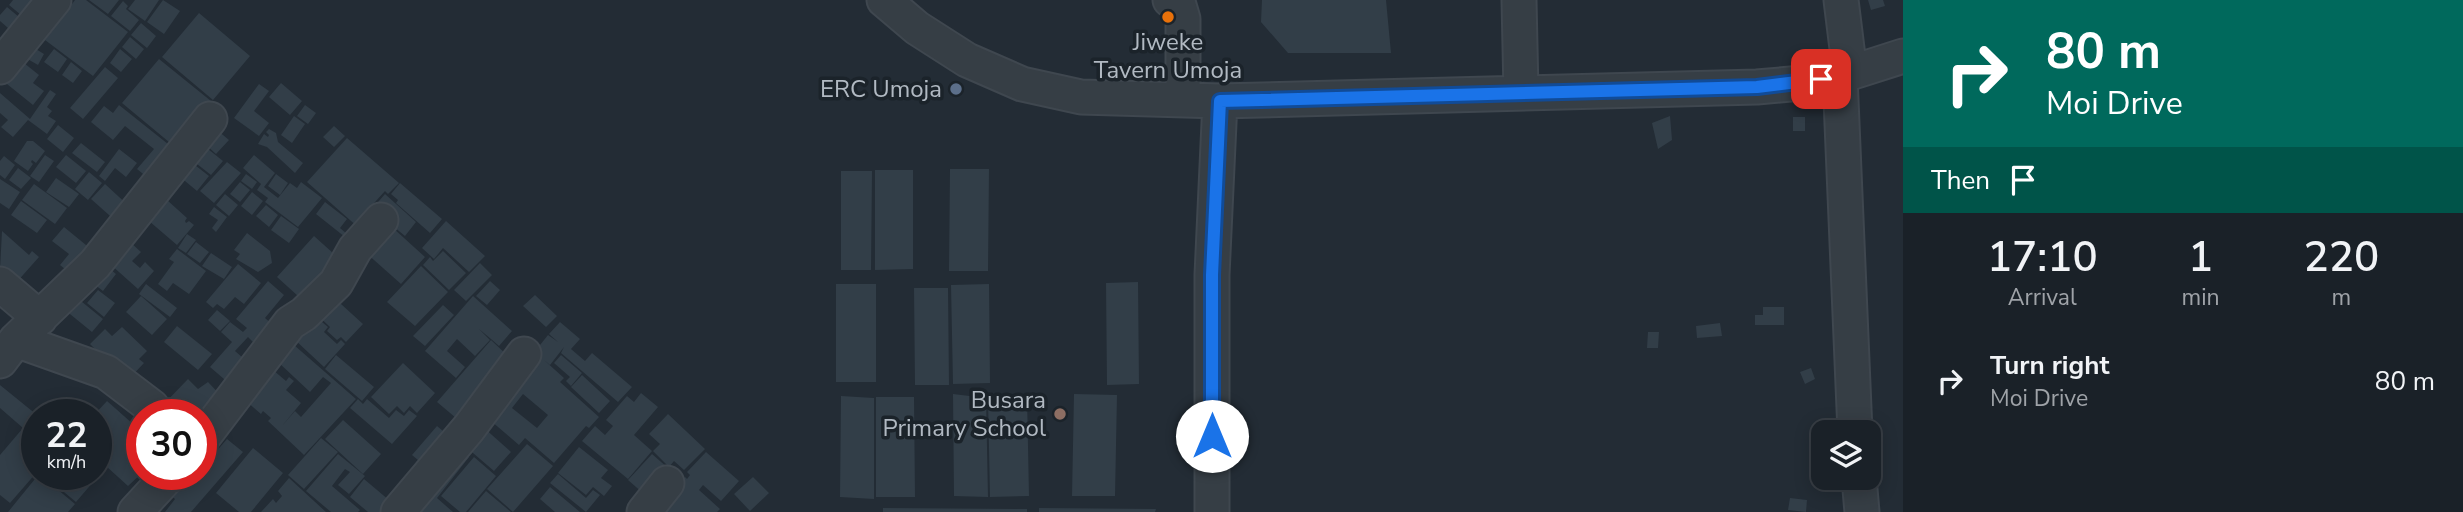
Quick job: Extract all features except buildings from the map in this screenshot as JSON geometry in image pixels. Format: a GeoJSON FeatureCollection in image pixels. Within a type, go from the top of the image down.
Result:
{"type":"FeatureCollection","features":[{"type":"Feature","properties":{"kind":"street"},"geometry":{"type":"LineString","coordinates":[[0,67],[54,0]]}},
{"type":"Feature","properties":{"kind":"street"},"geometry":{"type":"LineString","coordinates":[[884,0],[917,28],[967,60],[1022,84],[1081,97],[1220,101],[1757,87],[1802,83],[1845,75],[1903,56]]}},
{"type":"Feature","properties":{"kind":"street"},"geometry":{"type":"LineString","coordinates":[[1170,0],[1178,2],[1184,19],[1183,100]]}},
{"type":"Feature","properties":{"kind":"street"},"geometry":{"type":"LineString","coordinates":[[1519,0],[1521,93]]}},
{"type":"Feature","properties":{"kind":"street"},"geometry":{"type":"LineString","coordinates":[[1841,0],[1855,420]]}},
{"type":"Feature","properties":{"kind":"street"},"geometry":{"type":"LineString","coordinates":[[1212,512],[1212,275],[1220,101]]}},
{"type":"Feature","properties":{"kind":"street"},"geometry":{"type":"LineString","coordinates":[[8,351],[95,264],[210,119]]}},
{"type":"Feature","properties":{"kind":"street"},"geometry":{"type":"LineString","coordinates":[[217,419],[290,323],[304,314],[336,283],[355,249],[381,220]]}},
{"type":"Feature","properties":{"kind":"street"},"geometry":{"type":"LineString","coordinates":[[0,284],[40,318]]}},
{"type":"Feature","properties":{"kind":"street"},"geometry":{"type":"LineString","coordinates":[[8,351],[106,372],[141,399]]}},
{"type":"Feature","properties":{"kind":"street"},"geometry":{"type":"LineString","coordinates":[[398,512],[469,428],[524,354]]}},
{"type":"Feature","properties":{"kind":"street"},"geometry":{"type":"LineString","coordinates":[[644,512],[667,483]]}},
{"type":"Feature","properties":{"kind":"street"},"geometry":{"type":"LineString","coordinates":[[135,512],[155,490]]}},
{"type":"Feature","properties":{"kind":"street"},"geometry":{"type":"LineString","coordinates":[[1860,490],[1862,512]]}},
{"type":"Feature","properties":{"kind":"place","name":"Jiweke Tavern Umoja"},"geometry":{"type":"Point","coordinates":[1168,17]}},
{"type":"Feature","properties":{"kind":"place","name":"ERC Umoja"},"geometry":{"type":"Point","coordinates":[956,89]}},
{"type":"Feature","properties":{"kind":"place","name":"Busara Primary School"},"geometry":{"type":"Point","coordinates":[1060,414]}},
{"type":"Feature","properties":{"kind":"route"},"geometry":{"type":"LineString","coordinates":[[1212,436],[1212,275],[1220,101],[1757,87],[1821,79]]}}]}
